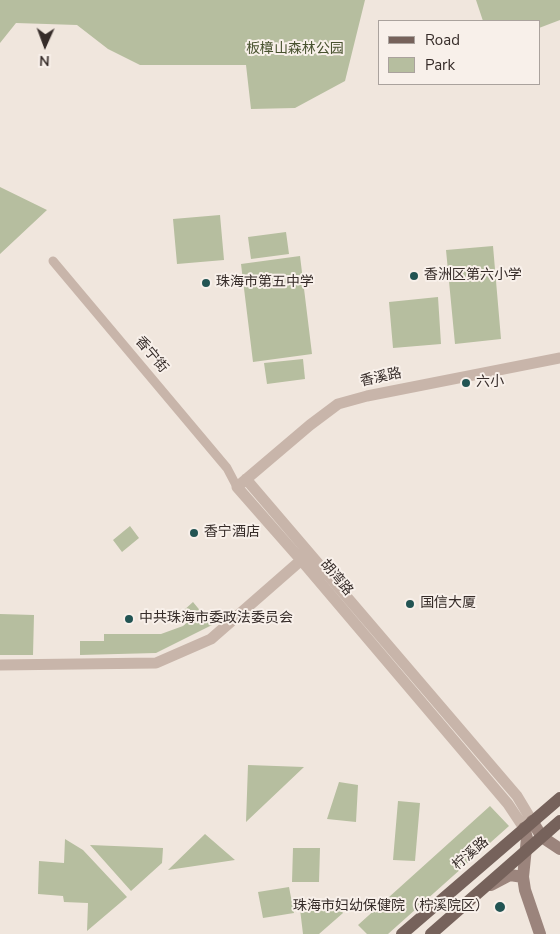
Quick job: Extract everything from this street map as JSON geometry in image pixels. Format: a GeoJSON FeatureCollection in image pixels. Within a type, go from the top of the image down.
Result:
{"type":"FeatureCollection","features":[{"type":"Feature","properties":{"kind":"main road","name":"柠溪路"},"geometry":{"type":"LineString","coordinates":[[402,934],[560,798]]}},
{"type":"Feature","properties":{"kind":"main road"},"geometry":{"type":"LineString","coordinates":[[431,934],[560,822]]}},
{"type":"Feature","properties":{"kind":"main road"},"geometry":{"type":"LineString","coordinates":[[528,824],[542,837],[560,849]]}},
{"type":"Feature","properties":{"kind":"main road"},"geometry":{"type":"LineString","coordinates":[[528,824],[523,877],[525,890],[540,934]]}},
{"type":"Feature","properties":{"kind":"main road"},"geometry":{"type":"LineString","coordinates":[[480,891],[510,875],[523,877]]}},
{"type":"Feature","properties":{"kind":"main road"},"geometry":{"type":"LineString","coordinates":[[435,906],[448,920]]}},
{"type":"Feature","properties":{"kind":"street","name":"香宁街"},"geometry":{"type":"LineString","coordinates":[[53,261],[227,468],[237,487],[305,557]]}},
{"type":"Feature","properties":{"kind":"street","name":"香溪路"},"geometry":{"type":"LineString","coordinates":[[237,487],[310,425],[338,404],[368,396],[560,358]]}},
{"type":"Feature","properties":{"kind":"street","name":"香宁街"},"geometry":{"type":"LineString","coordinates":[[227,468],[246,479],[305,557]]}},
{"type":"Feature","properties":{"kind":"street","name":"胡湾路"},"geometry":{"type":"LineString","coordinates":[[0,665],[156,663],[211,639],[305,557],[517,796],[528,824]]}},
{"type":"Feature","properties":{"kind":"green space","name":"板樟山森林公园"},"geometry":{"type":"Polygon","coordinates":[[[0,0],[365,0],[345,81],[295,108],[251,109],[246,65],[140,65],[108,49],[77,25],[16,23],[0,43],[0,0]]]}},
{"type":"Feature","properties":{"kind":"green space"},"geometry":{"type":"Polygon","coordinates":[[[476,0],[560,0],[560,20],[540,28],[540,20],[483,20],[476,0]]]}},
{"type":"Feature","properties":{"kind":"green space"},"geometry":{"type":"Polygon","coordinates":[[[0,187],[47,210],[0,254],[0,187]]]}},
{"type":"Feature","properties":{"kind":"green space"},"geometry":{"type":"Polygon","coordinates":[[[220,215],[224,260],[177,264],[173,219],[220,215]]]}},
{"type":"Feature","properties":{"kind":"green space"},"geometry":{"type":"Polygon","coordinates":[[[286,232],[289,254],[251,259],[248,237],[286,232]]]}},
{"type":"Feature","properties":{"kind":"green space"},"geometry":{"type":"Polygon","coordinates":[[[493,246],[501,339],[455,344],[446,250],[493,246]]]}},
{"type":"Feature","properties":{"kind":"green space"},"geometry":{"type":"Polygon","coordinates":[[[300,256],[312,354],[253,362],[241,264],[300,256]]]}},
{"type":"Feature","properties":{"kind":"green space"},"geometry":{"type":"Polygon","coordinates":[[[438,297],[441,344],[393,348],[389,302],[438,297]]]}},
{"type":"Feature","properties":{"kind":"green space"},"geometry":{"type":"Polygon","coordinates":[[[303,359],[305,379],[267,384],[264,363],[303,359]]]}},
{"type":"Feature","properties":{"kind":"green space"},"geometry":{"type":"Polygon","coordinates":[[[130,526],[139,538],[122,552],[113,540],[130,526]]]}},
{"type":"Feature","properties":{"kind":"green space"},"geometry":{"type":"Polygon","coordinates":[[[193,602],[212,625],[156,653],[80,655],[80,641],[104,641],[104,634],[161,634],[183,626],[190,620],[183,611],[193,602]]]}},
{"type":"Feature","properties":{"kind":"green space"},"geometry":{"type":"Polygon","coordinates":[[[0,614],[34,615],[33,655],[0,655],[0,614]]]}},
{"type":"Feature","properties":{"kind":"green space"},"geometry":{"type":"Polygon","coordinates":[[[248,765],[304,767],[246,822],[248,765]]]}},
{"type":"Feature","properties":{"kind":"green space"},"geometry":{"type":"Polygon","coordinates":[[[339,782],[358,785],[356,822],[327,819],[339,782]]]}},
{"type":"Feature","properties":{"kind":"green space"},"geometry":{"type":"Polygon","coordinates":[[[398,801],[420,803],[415,861],[393,860],[398,801]]]}},
{"type":"Feature","properties":{"kind":"green space"},"geometry":{"type":"Polygon","coordinates":[[[490,806],[509,826],[388,934],[367,934],[358,925],[490,806]]]}},
{"type":"Feature","properties":{"kind":"green space"},"geometry":{"type":"Polygon","coordinates":[[[205,834],[235,860],[168,870],[205,834]]]}},
{"type":"Feature","properties":{"kind":"green space"},"geometry":{"type":"Polygon","coordinates":[[[65,839],[83,850],[127,897],[87,931],[88,903],[64,902],[63,896],[38,894],[39,861],[64,863],[65,839]]]}},
{"type":"Feature","properties":{"kind":"green space"},"geometry":{"type":"Polygon","coordinates":[[[90,845],[163,848],[162,863],[131,891],[90,845]]]}},
{"type":"Feature","properties":{"kind":"green space"},"geometry":{"type":"Polygon","coordinates":[[[293,848],[320,848],[319,882],[292,882],[293,848]]]}},
{"type":"Feature","properties":{"kind":"green space"},"geometry":{"type":"Polygon","coordinates":[[[289,887],[294,913],[263,918],[258,892],[289,887]]]}},
{"type":"Feature","properties":{"kind":"green space"},"geometry":{"type":"Polygon","coordinates":[[[335,903],[343,913],[319,934],[303,934],[300,909],[335,903]]]}},
{"type":"Feature","properties":{"kind":"place","name":"香洲区第六小学"},"geometry":{"type":"Point","coordinates":[414,276]}},
{"type":"Feature","properties":{"kind":"place","name":"珠海市第五中学"},"geometry":{"type":"Point","coordinates":[206,283]}},
{"type":"Feature","properties":{"kind":"place","name":"六小"},"geometry":{"type":"Point","coordinates":[466,383]}},
{"type":"Feature","properties":{"kind":"place","name":"香宁酒店"},"geometry":{"type":"Point","coordinates":[194,533]}},
{"type":"Feature","properties":{"kind":"place","name":"国信大厦"},"geometry":{"type":"Point","coordinates":[410,604]}},
{"type":"Feature","properties":{"kind":"place","name":"中共珠海市委政法委员会"},"geometry":{"type":"Point","coordinates":[129,619]}},
{"type":"Feature","properties":{"kind":"place","name":"珠海市妇幼保健院（柠溪院区）"},"geometry":{"type":"Point","coordinates":[500,907]}}]}
